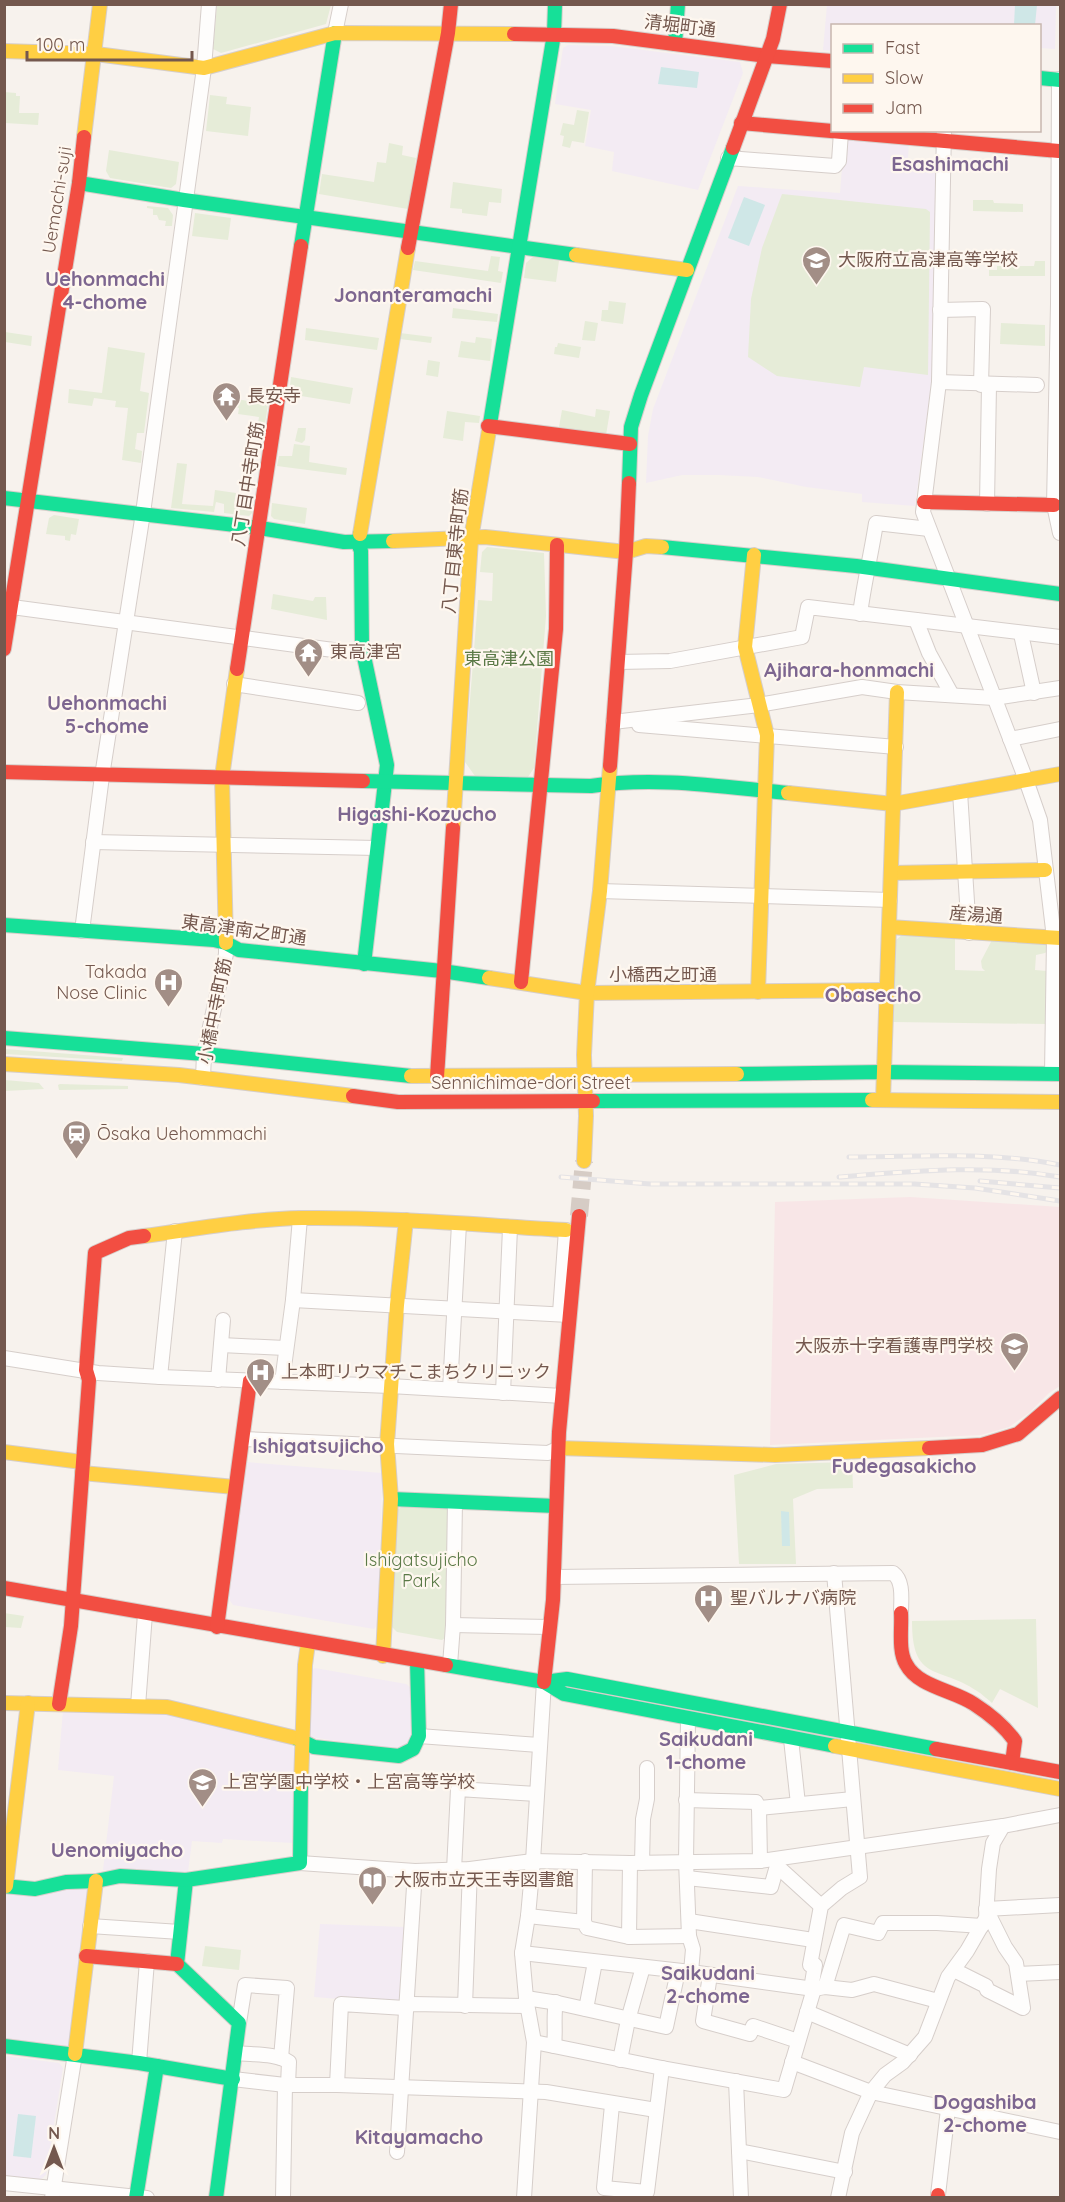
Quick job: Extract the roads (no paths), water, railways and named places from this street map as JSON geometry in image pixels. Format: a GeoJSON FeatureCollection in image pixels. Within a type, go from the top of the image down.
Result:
{"type":"FeatureCollection","features":[{"type":"Feature","properties":{"kind":"street","name":"Uemachi-suji"},"geometry":{"type":"LineString","coordinates":[[4,649],[79,183],[96,54],[100,4]]}},
{"type":"Feature","properties":{"kind":"street"},"geometry":{"type":"LineString","coordinates":[[82,931],[102,776],[143,513],[184,200],[204,68],[208,4]]}},
{"type":"Feature","properties":{"kind":"street"},"geometry":{"type":"LineString","coordinates":[[335,33],[341,4]]}},
{"type":"Feature","properties":{"kind":"street"},"geometry":{"type":"LineString","coordinates":[[364,963],[387,765],[366,704],[361,551],[358,543],[411,232],[448,33],[451,4]]}},
{"type":"Feature","properties":{"kind":"street","name":"八丁目東寺町筋"},"geometry":{"type":"LineString","coordinates":[[437,1077],[471,539],[554,34],[555,4]]}},
{"type":"Feature","properties":{"kind":"street"},"geometry":{"type":"LineString","coordinates":[[675,44],[678,4]]}},
{"type":"Feature","properties":{"kind":"street"},"geometry":{"type":"LineString","coordinates":[[584,1161],[587,993],[600,891],[609,784],[626,552],[630,444],[634,414],[767,56],[780,4]]}},
{"type":"Feature","properties":{"kind":"street","name":"清堀町通"},"geometry":{"type":"LineString","coordinates":[[4,51],[96,54],[204,68],[335,33],[554,34],[613,36],[767,56],[831,61]]}},
{"type":"Feature","properties":{"kind":"street","name":"八丁目中寺町筋"},"geometry":{"type":"LineString","coordinates":[[226,943],[222,777],[234,684],[335,33]]}},
{"type":"Feature","properties":{"kind":"street"},"geometry":{"type":"LineString","coordinates":[[1041,78],[1060,79],[1057,506],[1060,533]]}},
{"type":"Feature","properties":{"kind":"street"},"geometry":{"type":"LineString","coordinates":[[741,123],[831,131]]}},
{"type":"Feature","properties":{"kind":"street"},"geometry":{"type":"LineString","coordinates":[[728,159],[835,166],[839,161],[841,132],[944,135],[1059,151]]}},
{"type":"Feature","properties":{"kind":"street"},"geometry":{"type":"LineString","coordinates":[[944,135],[939,382],[923,512],[1040,820],[1045,870],[1057,938],[1056,1074]]}},
{"type":"Feature","properties":{"kind":"street"},"geometry":{"type":"LineString","coordinates":[[79,183],[184,200],[687,270]]}},
{"type":"Feature","properties":{"kind":"street"},"geometry":{"type":"LineString","coordinates":[[940,310],[983,309],[987,504]]}},
{"type":"Feature","properties":{"kind":"street"},"geometry":{"type":"LineString","coordinates":[[939,382],[1036,386]]}},
{"type":"Feature","properties":{"kind":"street"},"geometry":{"type":"LineString","coordinates":[[488,426],[630,444]]}},
{"type":"Feature","properties":{"kind":"street"},"geometry":{"type":"LineString","coordinates":[[4,498],[260,528],[344,542],[485,537],[626,552],[646,546],[869,567],[1060,594]]}},
{"type":"Feature","properties":{"kind":"street"},"geometry":{"type":"LineString","coordinates":[[924,502],[1057,506]]}},
{"type":"Feature","properties":{"kind":"street"},"geometry":{"type":"LineString","coordinates":[[860,614],[865,574],[869,567],[876,523],[929,529]]}},
{"type":"Feature","properties":{"kind":"street"},"geometry":{"type":"LineString","coordinates":[[521,982],[556,629],[557,545]]}},
{"type":"Feature","properties":{"kind":"street"},"geometry":{"type":"LineString","coordinates":[[754,555],[745,647],[767,735],[758,992]]}},
{"type":"Feature","properties":{"kind":"street"},"geometry":{"type":"LineString","coordinates":[[12,607],[363,654]]}},
{"type":"Feature","properties":{"kind":"street"},"geometry":{"type":"LineString","coordinates":[[618,662],[670,661],[802,637],[808,607],[1060,637]]}},
{"type":"Feature","properties":{"kind":"street"},"geometry":{"type":"LineString","coordinates":[[916,620],[929,653],[952,695]]}},
{"type":"Feature","properties":{"kind":"street"},"geometry":{"type":"LineString","coordinates":[[1021,634],[1034,693]]}},
{"type":"Feature","properties":{"kind":"street"},"geometry":{"type":"LineString","coordinates":[[234,684],[366,704]]}},
{"type":"Feature","properties":{"kind":"street"},"geometry":{"type":"LineString","coordinates":[[613,722],[759,705],[862,687],[897,692],[994,698],[1060,688]]}},
{"type":"Feature","properties":{"kind":"street"},"geometry":{"type":"LineString","coordinates":[[883,1100],[897,692]]}},
{"type":"Feature","properties":{"kind":"street"},"geometry":{"type":"LineString","coordinates":[[613,722],[896,747]]}},
{"type":"Feature","properties":{"kind":"street"},"geometry":{"type":"LineString","coordinates":[[1010,739],[1060,729]]}},
{"type":"Feature","properties":{"kind":"street"},"geometry":{"type":"LineString","coordinates":[[4,772],[541,786],[591,786],[625,782],[764,791],[893,804],[1060,774]]}},
{"type":"Feature","properties":{"kind":"street"},"geometry":{"type":"LineString","coordinates":[[960,792],[969,933]]}},
{"type":"Feature","properties":{"kind":"street"},"geometry":{"type":"LineString","coordinates":[[93,842],[377,848]]}},
{"type":"Feature","properties":{"kind":"street"},"geometry":{"type":"LineString","coordinates":[[891,873],[1045,870]]}},
{"type":"Feature","properties":{"kind":"street"},"geometry":{"type":"LineString","coordinates":[[600,891],[890,900]]}},
{"type":"Feature","properties":{"kind":"street","name":"東高津南之町通"},"geometry":{"type":"LineString","coordinates":[[4,925],[214,940],[239,950],[442,971]]}},
{"type":"Feature","properties":{"kind":"street","name":"産湯通"},"geometry":{"type":"LineString","coordinates":[[888,927],[1057,938]]}},
{"type":"Feature","properties":{"kind":"street","name":"小橋中寺町筋"},"geometry":{"type":"LineString","coordinates":[[203,1078],[204,1054],[226,954],[226,943]]}},
{"type":"Feature","properties":{"kind":"street","name":"小橋西之町通"},"geometry":{"type":"LineString","coordinates":[[442,971],[587,993],[886,990]]}},
{"type":"Feature","properties":{"kind":"street","name":"Sennichimae-dori Street"},"geometry":{"type":"LineString","coordinates":[[4,1038],[204,1054],[390,1075],[437,1077],[884,1072],[1056,1074]]}},
{"type":"Feature","properties":{"kind":"street","name":"Sennichimae-dori Street"},"geometry":{"type":"LineString","coordinates":[[4,1064],[203,1078],[398,1102],[883,1100],[1060,1102]]}},
{"type":"Feature","properties":{"kind":"street"},"geometry":{"type":"LineString","coordinates":[[564,1314],[579,1216]]}},
{"type":"Feature","properties":{"kind":"street"},"geometry":{"type":"LineString","coordinates":[[282,1382],[293,1300],[300,1218]]}},
{"type":"Feature","properties":{"kind":"street"},"geometry":{"type":"LineString","coordinates":[[59,1704],[71,1626],[89,1380],[86,1370],[95,1253],[129,1238],[300,1218],[406,1220],[566,1230],[554,1578],[539,1745],[533,1861],[522,1953],[526,2002],[534,2042],[524,2198]]}},
{"type":"Feature","properties":{"kind":"street"},"geometry":{"type":"LineString","coordinates":[[384,1656],[391,1499],[387,1444],[396,1305],[406,1220]]}},
{"type":"Feature","properties":{"kind":"street"},"geometry":{"type":"LineString","coordinates":[[450,1389],[459,1224]]}},
{"type":"Feature","properties":{"kind":"street"},"geometry":{"type":"LineString","coordinates":[[503,1392],[510,1228]]}},
{"type":"Feature","properties":{"kind":"street"},"geometry":{"type":"LineString","coordinates":[[160,1377],[175,1231]]}},
{"type":"Feature","properties":{"kind":"street"},"geometry":{"type":"LineString","coordinates":[[293,1300],[564,1314]]}},
{"type":"Feature","properties":{"kind":"street"},"geometry":{"type":"LineString","coordinates":[[218,1380],[223,1320]]}},
{"type":"Feature","properties":{"kind":"street"},"geometry":{"type":"LineString","coordinates":[[221,1345],[285,1348]]}},
{"type":"Feature","properties":{"kind":"street"},"geometry":{"type":"LineString","coordinates":[[4,1358],[98,1373],[562,1396]]}},
{"type":"Feature","properties":{"kind":"street"},"geometry":{"type":"LineString","coordinates":[[218,1627],[250,1381]]}},
{"type":"Feature","properties":{"kind":"street"},"geometry":{"type":"LineString","coordinates":[[243,1439],[548,1453],[559,1448],[775,1455],[982,1445],[1018,1434],[1060,1398]]}},
{"type":"Feature","properties":{"kind":"street"},"geometry":{"type":"LineString","coordinates":[[4,1452],[82,1467],[235,1486]]}},
{"type":"Feature","properties":{"kind":"street"},"geometry":{"type":"LineString","coordinates":[[391,1499],[556,1506]]}},
{"type":"Feature","properties":{"kind":"street"},"geometry":{"type":"LineString","coordinates":[[450,1665],[455,1502]]}},
{"type":"Feature","properties":{"kind":"street"},"geometry":{"type":"LineString","coordinates":[[817,1988],[815,1965],[810,1965],[820,1906],[842,1887],[861,1877],[834,1573]]}},
{"type":"Feature","properties":{"kind":"street"},"geometry":{"type":"LineString","coordinates":[[554,1578],[893,1573],[898,1577],[900,1584],[903,1656],[906,1665],[919,1678],[973,1703],[1009,1732],[1015,1741],[1012,1763]]}},
{"type":"Feature","properties":{"kind":"street"},"geometry":{"type":"LineString","coordinates":[[4,1588],[308,1643],[544,1682],[567,1679],[1060,1772]]}},
{"type":"Feature","properties":{"kind":"street"},"geometry":{"type":"LineString","coordinates":[[138,1706],[145,1614]]}},
{"type":"Feature","properties":{"kind":"street"},"geometry":{"type":"LineString","coordinates":[[453,1625],[550,1627]]}},
{"type":"Feature","properties":{"kind":"street"},"geometry":{"type":"LineString","coordinates":[[300,1863],[302,1742],[308,1643]]}},
{"type":"Feature","properties":{"kind":"street"},"geometry":{"type":"LineString","coordinates":[[4,1703],[167,1707],[293,1736],[314,1747],[399,1756],[413,1749],[419,1736],[417,1661]]}},
{"type":"Feature","properties":{"kind":"street"},"geometry":{"type":"LineString","coordinates":[[544,1682],[564,1694],[1060,1789]]}},
{"type":"Feature","properties":{"kind":"street"},"geometry":{"type":"LineString","coordinates":[[28,1703],[11,1795],[5,1886],[35,1889],[66,1882],[96,1881],[120,1876],[186,1880],[300,1863],[415,1871],[470,1869],[533,1861],[777,1862],[857,1846],[1003,1826],[1060,1815]]}},
{"type":"Feature","properties":{"kind":"street"},"geometry":{"type":"LineString","coordinates":[[337,2085],[341,2004],[405,2008],[412,2004],[465,2006],[556,2002],[666,2027],[693,1949],[689,1936],[686,1861],[688,1719]]}},
{"type":"Feature","properties":{"kind":"street"},"geometry":{"type":"LineString","coordinates":[[419,1736],[539,1745]]}},
{"type":"Feature","properties":{"kind":"street"},"geometry":{"type":"LineString","coordinates":[[791,1739],[798,1804]]}},
{"type":"Feature","properties":{"kind":"street"},"geometry":{"type":"LineString","coordinates":[[629,1937],[636,1863],[647,1799],[647,1768]]}},
{"type":"Feature","properties":{"kind":"street"},"geometry":{"type":"LineString","coordinates":[[454,1870],[458,1789],[537,1794]]}},
{"type":"Feature","properties":{"kind":"street"},"geometry":{"type":"LineString","coordinates":[[759,1808],[853,1799]]}},
{"type":"Feature","properties":{"kind":"street"},"geometry":{"type":"LineString","coordinates":[[686,1800],[756,1802],[759,1808],[760,1861]]}},
{"type":"Feature","properties":{"kind":"street"},"geometry":{"type":"LineString","coordinates":[[838,2198],[852,2133],[871,2092],[885,2075],[910,2055],[926,2037],[948,1977],[986,1918],[993,1843],[1003,1826]]}},
{"type":"Feature","properties":{"kind":"street"},"geometry":{"type":"LineString","coordinates":[[585,1861],[584,1922],[587,1928],[629,1937],[689,1936]]}},
{"type":"Feature","properties":{"kind":"street"},"geometry":{"type":"LineString","coordinates":[[687,1878],[771,1887],[777,1862]]}},
{"type":"Feature","properties":{"kind":"street"},"geometry":{"type":"LineString","coordinates":[[777,1862],[820,1906]]}},
{"type":"Feature","properties":{"kind":"street"},"geometry":{"type":"LineString","coordinates":[[465,2006],[470,1869]]}},
{"type":"Feature","properties":{"kind":"street"},"geometry":{"type":"LineString","coordinates":[[397,2152],[415,1871]]}},
{"type":"Feature","properties":{"kind":"street"},"geometry":{"type":"LineString","coordinates":[[177,1964],[186,1880]]}},
{"type":"Feature","properties":{"kind":"street"},"geometry":{"type":"LineString","coordinates":[[52,2193],[75,2054],[96,1881]]}},
{"type":"Feature","properties":{"kind":"street"},"geometry":{"type":"LineString","coordinates":[[986,1909],[1060,1905]]}},
{"type":"Feature","properties":{"kind":"street"},"geometry":{"type":"LineString","coordinates":[[954,1970],[1023,2008],[1016,1963],[1005,1947],[986,1909]]}},
{"type":"Feature","properties":{"kind":"street"},"geometry":{"type":"LineString","coordinates":[[528,1916],[584,1922]]}},
{"type":"Feature","properties":{"kind":"street"},"geometry":{"type":"LineString","coordinates":[[689,1921],[813,1940]]}},
{"type":"Feature","properties":{"kind":"street"},"geometry":{"type":"LineString","coordinates":[[534,2042],[784,2090],[807,2012],[844,1924],[878,1933],[883,1923],[981,1926]]}},
{"type":"Feature","properties":{"kind":"street"},"geometry":{"type":"LineString","coordinates":[[90,1926],[180,1932]]}},
{"type":"Feature","properties":{"kind":"street"},"geometry":{"type":"LineString","coordinates":[[522,1953],[817,1988],[852,1990],[874,1984],[938,2001]]}},
{"type":"Feature","properties":{"kind":"street"},"geometry":{"type":"LineString","coordinates":[[86,1956],[177,1964],[239,2023]]}},
{"type":"Feature","properties":{"kind":"street"},"geometry":{"type":"LineString","coordinates":[[139,2063],[147,1961]]}},
{"type":"Feature","properties":{"kind":"street"},"geometry":{"type":"LineString","coordinates":[[586,2009],[595,1962]]}},
{"type":"Feature","properties":{"kind":"street"},"geometry":{"type":"LineString","coordinates":[[620,2060],[628,2020],[643,1967]]}},
{"type":"Feature","properties":{"kind":"street"},"geometry":{"type":"LineString","coordinates":[[1018,1974],[1060,1972]]}},
{"type":"Feature","properties":{"kind":"street"},"geometry":{"type":"LineString","coordinates":[[710,1975],[703,2021],[750,2034],[753,2026],[798,2041]]}},
{"type":"Feature","properties":{"kind":"street"},"geometry":{"type":"LineString","coordinates":[[216,2198],[245,1985],[287,1988],[281,2058]]}},
{"type":"Feature","properties":{"kind":"street"},"geometry":{"type":"LineString","coordinates":[[554,2046],[557,2029],[554,2012],[556,2002]]}},
{"type":"Feature","properties":{"kind":"street"},"geometry":{"type":"LineString","coordinates":[[807,2012],[910,2055]]}},
{"type":"Feature","properties":{"kind":"street"},"geometry":{"type":"LineString","coordinates":[[4,2046],[75,2054],[286,2085],[546,2092],[612,2105],[656,2110]]}},
{"type":"Feature","properties":{"kind":"street"},"geometry":{"type":"LineString","coordinates":[[236,2054],[281,2058],[289,2062],[286,2085],[283,2198]]}},
{"type":"Feature","properties":{"kind":"street"},"geometry":{"type":"LineString","coordinates":[[792,2062],[871,2092],[1060,2132]]}},
{"type":"Feature","properties":{"kind":"street"},"geometry":{"type":"LineString","coordinates":[[4,2183],[52,2193],[140,2197],[157,2066]]}},
{"type":"Feature","properties":{"kind":"street"},"geometry":{"type":"LineString","coordinates":[[612,2105],[604,2188],[647,2192],[662,2068]]}},
{"type":"Feature","properties":{"kind":"street"},"geometry":{"type":"LineString","coordinates":[[736,2082],[741,2198]]}},
{"type":"Feature","properties":{"kind":"street"},"geometry":{"type":"LineString","coordinates":[[938,2196],[948,2109]]}},
{"type":"Feature","properties":{"kind":"street"},"geometry":{"type":"LineString","coordinates":[[739,2151],[845,2172]]}},
{"type":"Feature","properties":{"kind":"water"},"geometry":{"type":"Polygon","coordinates":[[[1015,5],[1037,5],[1035,24],[1014,24],[1015,5]]]}},
{"type":"Feature","properties":{"kind":"water"},"geometry":{"type":"Polygon","coordinates":[[[661,67],[699,72],[697,88],[658,84],[661,67]]]}},
{"type":"Feature","properties":{"kind":"water"},"geometry":{"type":"Polygon","coordinates":[[[744,197],[765,205],[749,246],[728,238],[744,197]]]}},
{"type":"Feature","properties":{"kind":"water"},"geometry":{"type":"Polygon","coordinates":[[[781,1511],[789,1512],[790,1546],[782,1546],[781,1511]]]}},
{"type":"Feature","properties":{"kind":"water"},"geometry":{"type":"Polygon","coordinates":[[[18,2114],[36,2116],[31,2158],[13,2156],[18,2114]]]}},
{"type":"Feature","properties":{"kind":"tunnel"},"geometry":{"type":"LineString","coordinates":[[579,1216],[584,1161]]}},
{"type":"Feature","properties":{"kind":"railway"},"geometry":{"type":"LineString","coordinates":[[849,1157],[981,1156],[1060,1165]]}},
{"type":"Feature","properties":{"kind":"railway"},"geometry":{"type":"LineString","coordinates":[[839,1177],[922,1171],[978,1170],[1060,1177]]}},
{"type":"Feature","properties":{"kind":"railway"},"geometry":{"type":"LineString","coordinates":[[561,1177],[650,1184],[914,1184],[975,1188],[1060,1201]]}},
{"type":"Feature","properties":{"kind":"railway"},"geometry":{"type":"LineString","coordinates":[[980,1181],[1060,1188]]}},
{"type":"Feature","properties":{"kind":"place","name":"大阪府立高津高等学校"},"geometry":{"type":"Point","coordinates":[817,286]}},
{"type":"Feature","properties":{"kind":"place","name":"長安寺"},"geometry":{"type":"Point","coordinates":[226,422]}},
{"type":"Feature","properties":{"kind":"place","name":"東高津宮"},"geometry":{"type":"Point","coordinates":[309,678]}},
{"type":"Feature","properties":{"kind":"place","name":"Takada Nose Clinic"},"geometry":{"type":"Point","coordinates":[168,1008]}},
{"type":"Feature","properties":{"kind":"place","name":"Ōsaka Uehommachi"},"geometry":{"type":"Point","coordinates":[76,1160]}},
{"type":"Feature","properties":{"kind":"place","name":"大阪赤十字看護専門学校"},"geometry":{"type":"Point","coordinates":[1014,1372]}},
{"type":"Feature","properties":{"kind":"place","name":"上本町リウマチこまちクリニック"},"geometry":{"type":"Point","coordinates":[260,1398]}},
{"type":"Feature","properties":{"kind":"place","name":"聖バルナバ病院"},"geometry":{"type":"Point","coordinates":[709,1624]}},
{"type":"Feature","properties":{"kind":"place","name":"上宮学園中学校・上宮高等学校"},"geometry":{"type":"Point","coordinates":[202,1808]}},
{"type":"Feature","properties":{"kind":"place","name":"大阪市立天王寺図書館"},"geometry":{"type":"Point","coordinates":[373,1906]}},
{"type":"Feature","properties":{"kind":"district","name":"Esashimachi"},"geometry":{"type":"Point","coordinates":[950,164]}},
{"type":"Feature","properties":{"kind":"district","name":"Uehonmachi 4-chome"},"geometry":{"type":"Point","coordinates":[105,290]}},
{"type":"Feature","properties":{"kind":"district","name":"Jonanteramachi"},"geometry":{"type":"Point","coordinates":[413,295]}},
{"type":"Feature","properties":{"kind":"district","name":"Ajihara-honmachi"},"geometry":{"type":"Point","coordinates":[849,670]}},
{"type":"Feature","properties":{"kind":"district","name":"Uehonmachi 5-chome"},"geometry":{"type":"Point","coordinates":[107,714]}},
{"type":"Feature","properties":{"kind":"district","name":"Higashi-Kozucho"},"geometry":{"type":"Point","coordinates":[417,814]}},
{"type":"Feature","properties":{"kind":"district","name":"Obasecho"},"geometry":{"type":"Point","coordinates":[873,995]}},
{"type":"Feature","properties":{"kind":"district","name":"Ishigatsujicho"},"geometry":{"type":"Point","coordinates":[318,1446]}},
{"type":"Feature","properties":{"kind":"district","name":"Fudegasakicho"},"geometry":{"type":"Point","coordinates":[904,1466]}},
{"type":"Feature","properties":{"kind":"district","name":"Saikudani 1-chome"},"geometry":{"type":"Point","coordinates":[706,1750]}},
{"type":"Feature","properties":{"kind":"district","name":"Uenomiyacho"},"geometry":{"type":"Point","coordinates":[117,1850]}},
{"type":"Feature","properties":{"kind":"district","name":"Saikudani 2-chome"},"geometry":{"type":"Point","coordinates":[708,1984]}},
{"type":"Feature","properties":{"kind":"district","name":"Dogashiba 2-chome"},"geometry":{"type":"Point","coordinates":[985,2114]}},
{"type":"Feature","properties":{"kind":"district","name":"Kitayamacho"},"geometry":{"type":"Point","coordinates":[419,2137]}},
{"type":"Feature","properties":{"kind":"park label","name":"東高津公園"},"geometry":{"type":"Point","coordinates":[509,659]}},
{"type":"Feature","properties":{"kind":"park label","name":"Ishigatsujicho Park"},"geometry":{"type":"Point","coordinates":[421,1570]}}]}
